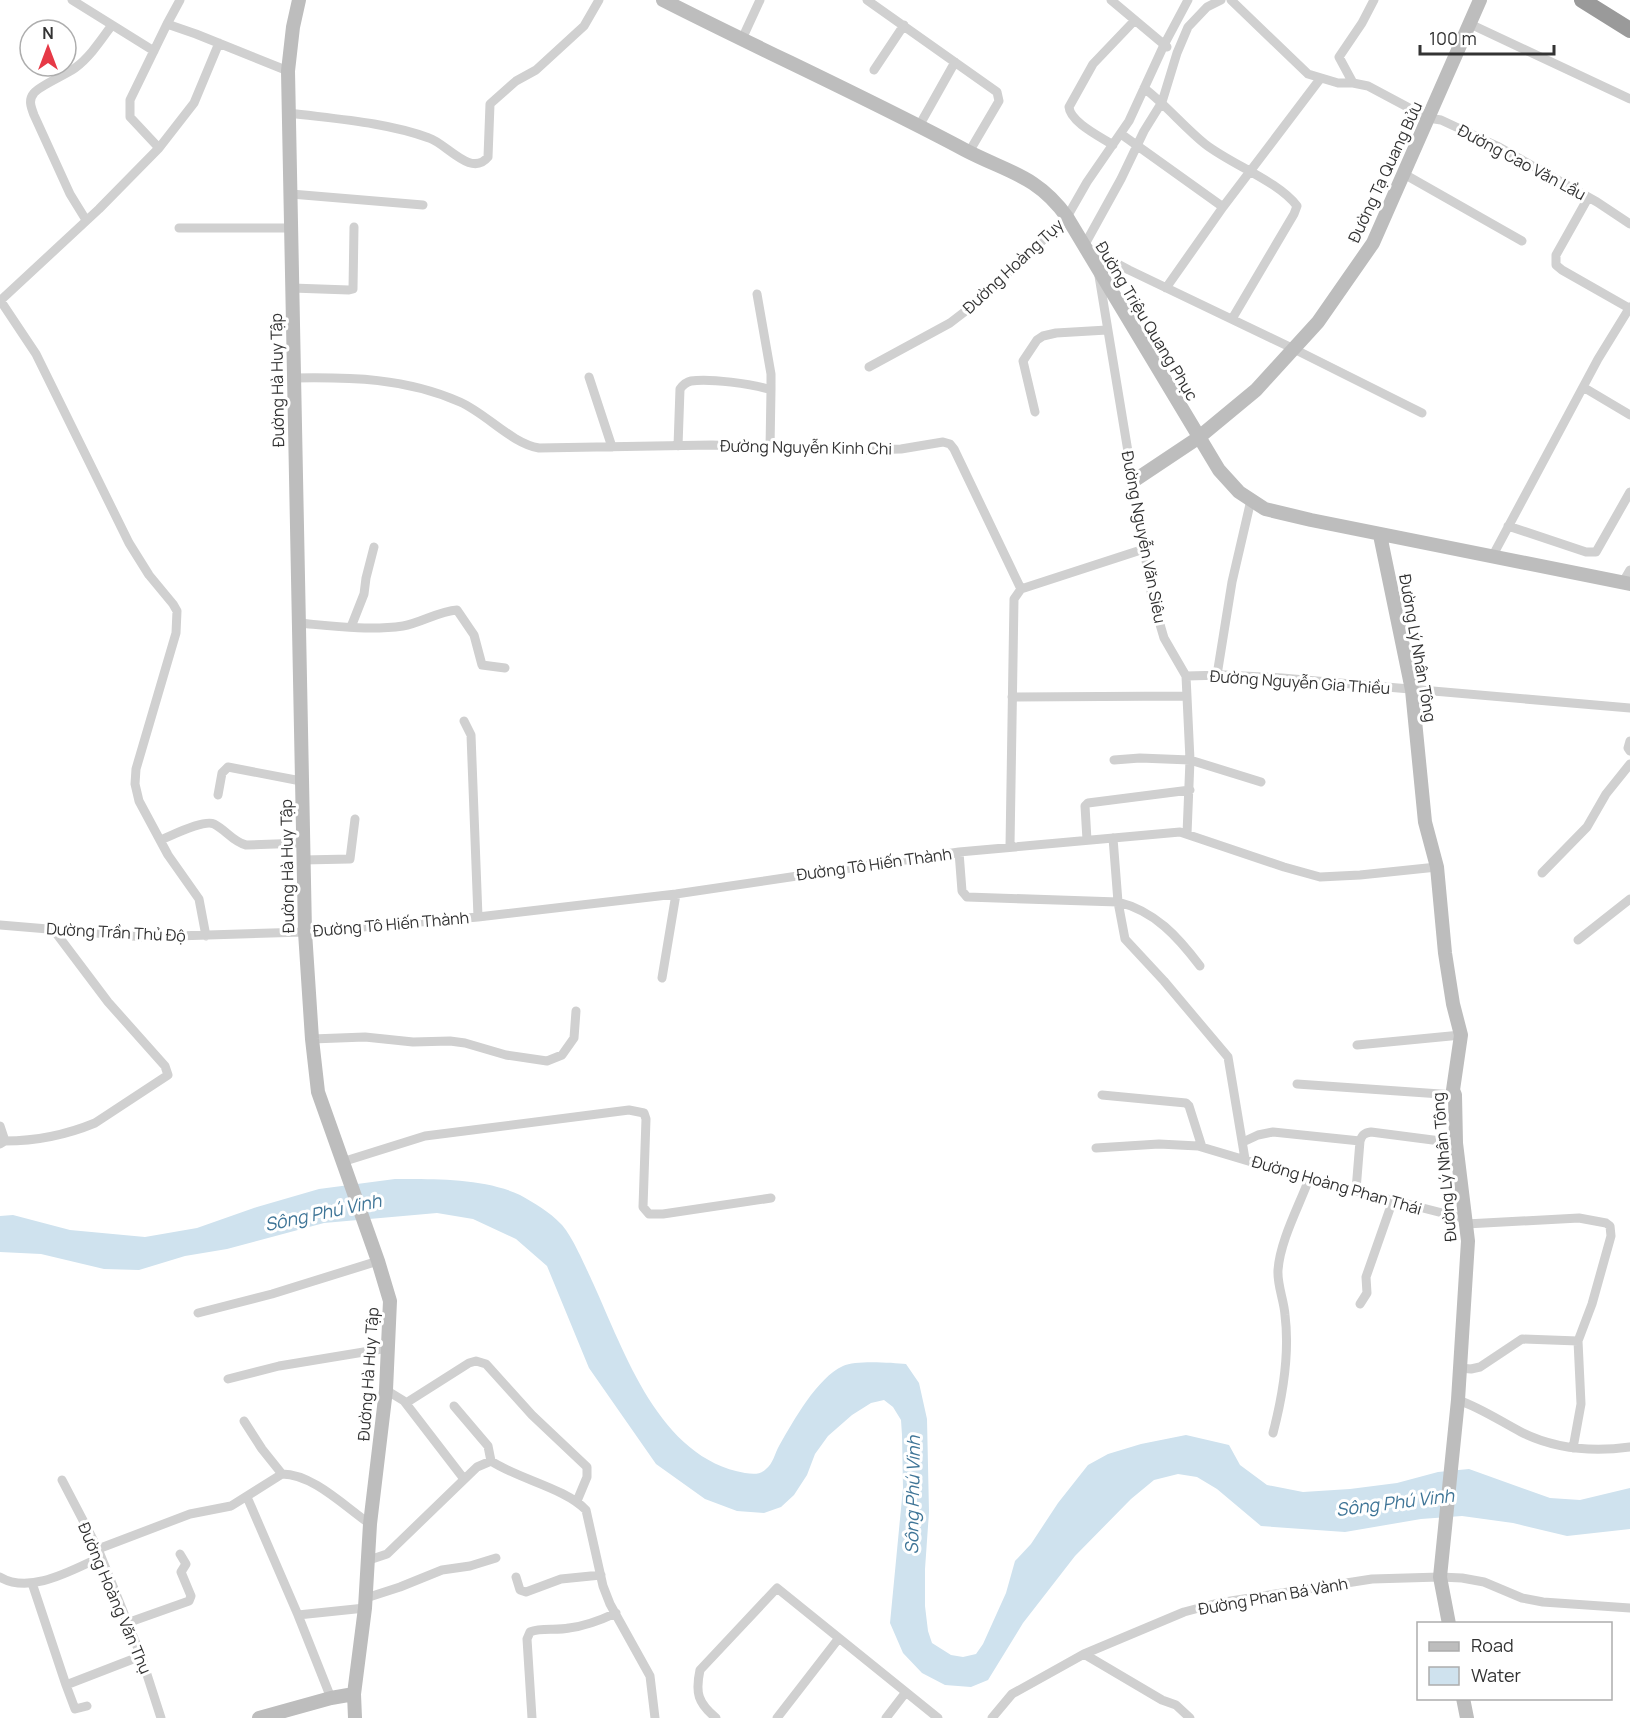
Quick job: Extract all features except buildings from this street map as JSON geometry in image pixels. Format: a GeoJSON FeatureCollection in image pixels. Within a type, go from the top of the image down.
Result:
{"type":"FeatureCollection","features":[{"type":"Feature","properties":{"kind":"highway"},"geometry":{"type":"LineString","coordinates":[[1582,0],[1630,30]]}},
{"type":"Feature","properties":{"kind":"street"},"geometry":{"type":"LineString","coordinates":[[72,0],[154,51]]}},
{"type":"Feature","properties":{"kind":"street"},"geometry":{"type":"LineString","coordinates":[[159,148],[130,117],[130,100],[180,0]]}},
{"type":"Feature","properties":{"kind":"street","name":"Đường Hà Huy Tập"},"geometry":{"type":"LineString","coordinates":[[299,0],[288,71],[303,860],[312,1039],[318,1092],[390,1301],[386,1390],[370,1524],[366,1603],[354,1694],[355,1718]]}},
{"type":"Feature","properties":{"kind":"street"},"geometry":{"type":"LineString","coordinates":[[289,113],[418,134],[432,139],[460,158],[472,164],[478,164],[488,157],[490,104],[516,81],[536,70],[584,26],[599,0]]}},
{"type":"Feature","properties":{"kind":"street","name":"Đường Triệu Quang Phục"},"geometry":{"type":"LineString","coordinates":[[663,0],[1030,180],[1059,206],[1219,470],[1239,492],[1265,509],[1492,557],[1628,579]]}},
{"type":"Feature","properties":{"kind":"street"},"geometry":{"type":"LineString","coordinates":[[742,39],[760,0]]}},
{"type":"Feature","properties":{"kind":"street"},"geometry":{"type":"LineString","coordinates":[[867,0],[997,92],[999,101],[969,152]]}},
{"type":"Feature","properties":{"kind":"street"},"geometry":{"type":"LineString","coordinates":[[1112,0],[1164,45],[1177,53]]}},
{"type":"Feature","properties":{"kind":"street","name":"Đường Hoàng Tụy"},"geometry":{"type":"LineString","coordinates":[[869,367],[950,323],[1008,274],[1066,217],[1087,182],[1121,134],[1188,0]]}},
{"type":"Feature","properties":{"kind":"street"},"geometry":{"type":"LineString","coordinates":[[1221,0],[1207,8],[1188,27],[1177,53],[1162,102],[1084,246],[1422,413]]}},
{"type":"Feature","properties":{"kind":"street"},"geometry":{"type":"LineString","coordinates":[[1353,83],[1339,57],[1362,24],[1374,0]]}},
{"type":"Feature","properties":{"kind":"street","name":"Đường Tạ Quang Bửu"},"geometry":{"type":"LineString","coordinates":[[1132,482],[1198,438],[1256,390],[1318,322],[1373,243],[1480,0]]}},
{"type":"Feature","properties":{"kind":"street","name":"Đường Cao Văn Lầu"},"geometry":{"type":"LineString","coordinates":[[1235,1],[1308,74],[1338,83],[1368,86],[1428,118],[1441,120],[1497,146],[1597,202],[1630,224]]}},
{"type":"Feature","properties":{"kind":"street"},"geometry":{"type":"LineString","coordinates":[[1113,145],[1074,119],[1069,112],[1069,107],[1093,64],[1135,20]]}},
{"type":"Feature","properties":{"kind":"street"},"geometry":{"type":"LineString","coordinates":[[86,220],[70,194],[43,134],[31,107],[31,97],[38,89],[59,79],[82,62],[112,24]]}},
{"type":"Feature","properties":{"kind":"street"},"geometry":{"type":"LineString","coordinates":[[167,24],[288,71]]}},
{"type":"Feature","properties":{"kind":"street"},"geometry":{"type":"LineString","coordinates":[[1468,24],[1630,99]]}},
{"type":"Feature","properties":{"kind":"street"},"geometry":{"type":"LineString","coordinates":[[874,70],[904,25]]}},
{"type":"Feature","properties":{"kind":"street"},"geometry":{"type":"LineString","coordinates":[[206,936],[199,899],[168,855],[139,801],[136,777],[136,769],[177,633],[177,611],[129,543],[36,354],[0,300],[99,209],[159,148],[194,103],[219,43]]}},
{"type":"Feature","properties":{"kind":"street"},"geometry":{"type":"LineString","coordinates":[[919,126],[955,62]]}},
{"type":"Feature","properties":{"kind":"street"},"geometry":{"type":"LineString","coordinates":[[1166,288],[1223,207],[1320,79]]}},
{"type":"Feature","properties":{"kind":"street"},"geometry":{"type":"LineString","coordinates":[[1144,88],[1162,102],[1205,144],[1282,192],[1298,206],[1232,319]]}},
{"type":"Feature","properties":{"kind":"street"},"geometry":{"type":"LineString","coordinates":[[1121,134],[1223,207]]}},
{"type":"Feature","properties":{"kind":"street"},"geometry":{"type":"LineString","coordinates":[[1404,174],[1522,241]]}},
{"type":"Feature","properties":{"kind":"street"},"geometry":{"type":"LineString","coordinates":[[291,194],[423,205]]}},
{"type":"Feature","properties":{"kind":"street"},"geometry":{"type":"LineString","coordinates":[[1492,557],[1583,387],[1630,307],[1556,265],[1556,255],[1588,198]]}},
{"type":"Feature","properties":{"kind":"street"},"geometry":{"type":"LineString","coordinates":[[292,288],[349,290],[353,288],[354,227]]}},
{"type":"Feature","properties":{"kind":"street"},"geometry":{"type":"LineString","coordinates":[[179,228],[291,228]]}},
{"type":"Feature","properties":{"kind":"street","name":"Đường Nguyễn Văn Siêu"},"geometry":{"type":"LineString","coordinates":[[1099,271],[1152,597],[1164,638],[1186,676],[1190,760],[1187,834]]}},
{"type":"Feature","properties":{"kind":"street"},"geometry":{"type":"LineString","coordinates":[[757,294],[771,374],[770,448]]}},
{"type":"Feature","properties":{"kind":"street"},"geometry":{"type":"LineString","coordinates":[[1035,412],[1023,361],[1036,340],[1056,333],[1107,330]]}},
{"type":"Feature","properties":{"kind":"street","name":"Đường Nguyễn Kinh Chi"},"geometry":{"type":"LineString","coordinates":[[293,378],[359,377],[419,387],[460,402],[491,420],[523,444],[531,446],[740,446],[863,450],[902,449],[943,442],[950,444],[1022,589]]}},
{"type":"Feature","properties":{"kind":"street"},"geometry":{"type":"LineString","coordinates":[[589,377],[612,447]]}},
{"type":"Feature","properties":{"kind":"street"},"geometry":{"type":"LineString","coordinates":[[678,446],[679,393],[686,382],[722,382],[771,390]]}},
{"type":"Feature","properties":{"kind":"street"},"geometry":{"type":"LineString","coordinates":[[1583,387],[1630,415]]}},
{"type":"Feature","properties":{"kind":"street"},"geometry":{"type":"LineString","coordinates":[[1509,526],[1586,552],[1596,552],[1630,492]]}},
{"type":"Feature","properties":{"kind":"street"},"geometry":{"type":"LineString","coordinates":[[1217,675],[1232,582],[1251,500]]}},
{"type":"Feature","properties":{"kind":"street","name":"Đường Lý Nhân Tông"},"geometry":{"type":"LineString","coordinates":[[1380,535],[1412,690],[1425,822],[1437,867],[1444,953],[1461,1035],[1453,1090],[1456,1143],[1466,1222],[1465,1299],[1458,1400],[1440,1578],[1449,1622]]}},
{"type":"Feature","properties":{"kind":"street"},"geometry":{"type":"LineString","coordinates":[[351,627],[364,594],[374,547]]}},
{"type":"Feature","properties":{"kind":"street"},"geometry":{"type":"LineString","coordinates":[[1010,846],[1014,598],[1022,589],[1144,549]]}},
{"type":"Feature","properties":{"kind":"street"},"geometry":{"type":"LineString","coordinates":[[299,623],[351,627],[404,626],[457,610],[474,635],[482,665],[505,668]]}},
{"type":"Feature","properties":{"kind":"street","name":"Đường Nguyễn Gia Thiều"},"geometry":{"type":"LineString","coordinates":[[1186,676],[1282,678],[1630,708]]}},
{"type":"Feature","properties":{"kind":"street"},"geometry":{"type":"LineString","coordinates":[[1012,697],[1187,696]]}},
{"type":"Feature","properties":{"kind":"street"},"geometry":{"type":"LineString","coordinates":[[464,721],[471,735],[478,917]]}},
{"type":"Feature","properties":{"kind":"street"},"geometry":{"type":"LineString","coordinates":[[1630,741],[1628,748],[1630,751]]}},
{"type":"Feature","properties":{"kind":"street"},"geometry":{"type":"LineString","coordinates":[[1114,760],[1140,758],[1190,760],[1261,782]]}},
{"type":"Feature","properties":{"kind":"street"},"geometry":{"type":"LineString","coordinates":[[1542,873],[1590,824],[1606,794],[1630,764]]}},
{"type":"Feature","properties":{"kind":"street"},"geometry":{"type":"LineString","coordinates":[[218,795],[223,770],[228,767],[302,781]]}},
{"type":"Feature","properties":{"kind":"street"},"geometry":{"type":"LineString","coordinates":[[1088,840],[1086,806],[1088,803],[1190,790]]}},
{"type":"Feature","properties":{"kind":"street"},"geometry":{"type":"LineString","coordinates":[[303,860],[350,859],[355,819]]}},
{"type":"Feature","properties":{"kind":"street"},"geometry":{"type":"LineString","coordinates":[[160,840],[205,822],[214,824],[238,843],[246,845],[303,843]]}},
{"type":"Feature","properties":{"kind":"street","name":"Đường Tô Hiến Thành"},"geometry":{"type":"LineString","coordinates":[[305,932],[478,917],[676,894],[1010,846],[1180,832],[1320,877],[1437,867]]}},
{"type":"Feature","properties":{"kind":"street","name":"Đường Hoàng Phan Thái"},"geometry":{"type":"LineString","coordinates":[[1113,838],[1118,902],[1122,930],[1127,944],[1164,981],[1228,1057],[1245,1159],[1466,1222],[1579,1218],[1606,1223],[1610,1226],[1611,1236],[1592,1304],[1578,1341]]}},
{"type":"Feature","properties":{"kind":"street"},"geometry":{"type":"LineString","coordinates":[[959,852],[962,891],[967,897],[1118,902],[1132,906],[1145,912],[1171,931],[1200,966]]}},
{"type":"Feature","properties":{"kind":"street"},"geometry":{"type":"LineString","coordinates":[[662,978],[676,894]]}},
{"type":"Feature","properties":{"kind":"street"},"geometry":{"type":"LineString","coordinates":[[1578,940],[1630,899]]}},
{"type":"Feature","properties":{"kind":"street","name":"Dường Trần Thủ Độ"},"geometry":{"type":"LineString","coordinates":[[0,926],[144,937],[305,932]]}},
{"type":"Feature","properties":{"kind":"street"},"geometry":{"type":"LineString","coordinates":[[0,1126],[2,1143],[48,1138],[83,1128],[95,1123],[168,1076],[165,1066],[108,1002],[54,929]]}},
{"type":"Feature","properties":{"kind":"street"},"geometry":{"type":"LineString","coordinates":[[312,1039],[365,1037],[450,1041],[506,1055],[548,1061],[562,1055],[574,1038],[576,1011]]}},
{"type":"Feature","properties":{"kind":"street"},"geometry":{"type":"LineString","coordinates":[[1358,1045],[1461,1035]]}},
{"type":"Feature","properties":{"kind":"street"},"geometry":{"type":"LineString","coordinates":[[1297,1084],[1455,1095]]}},
{"type":"Feature","properties":{"kind":"street"},"geometry":{"type":"LineString","coordinates":[[1102,1095],[1186,1103],[1202,1147]]}},
{"type":"Feature","properties":{"kind":"street"},"geometry":{"type":"LineString","coordinates":[[342,1162],[425,1136],[629,1110],[644,1113],[646,1119],[643,1207],[649,1214],[663,1214],[771,1198]]}},
{"type":"Feature","properties":{"kind":"street"},"geometry":{"type":"LineString","coordinates":[[1243,1142],[1258,1135],[1273,1132],[1360,1141]]}},
{"type":"Feature","properties":{"kind":"street"},"geometry":{"type":"LineString","coordinates":[[1356,1190],[1362,1135],[1371,1132],[1456,1143]]}},
{"type":"Feature","properties":{"kind":"street"},"geometry":{"type":"LineString","coordinates":[[1096,1148],[1159,1144],[1202,1147],[1245,1159]]}},
{"type":"Feature","properties":{"kind":"street"},"geometry":{"type":"LineString","coordinates":[[1273,1433],[1283,1396],[1285,1374],[1286,1318],[1278,1270],[1284,1244],[1309,1179]]}},
{"type":"Feature","properties":{"kind":"street"},"geometry":{"type":"LineString","coordinates":[[1360,1304],[1367,1293],[1365,1279],[1393,1200]]}},
{"type":"Feature","properties":{"kind":"street"},"geometry":{"type":"LineString","coordinates":[[198,1313],[272,1294],[378,1261]]}},
{"type":"Feature","properties":{"kind":"street"},"geometry":{"type":"LineString","coordinates":[[1460,1368],[1471,1369],[1480,1366],[1522,1339],[1578,1341],[1581,1404],[1573,1448]]}},
{"type":"Feature","properties":{"kind":"street"},"geometry":{"type":"LineString","coordinates":[[228,1379],[279,1366],[388,1348]]}},
{"type":"Feature","properties":{"kind":"street"},"geometry":{"type":"LineString","coordinates":[[406,1403],[469,1363],[476,1361],[486,1364],[532,1415],[587,1467],[587,1477],[577,1501]]}},
{"type":"Feature","properties":{"kind":"street"},"geometry":{"type":"LineString","coordinates":[[386,1390],[406,1403],[464,1479]]}},
{"type":"Feature","properties":{"kind":"street"},"geometry":{"type":"LineString","coordinates":[[1458,1400],[1536,1439],[1573,1448],[1607,1450],[1630,1447]]}},
{"type":"Feature","properties":{"kind":"street"},"geometry":{"type":"LineString","coordinates":[[454,1406],[488,1446],[491,1461],[515,1475],[577,1501],[586,1510],[610,1604],[650,1676],[655,1718]]}},
{"type":"Feature","properties":{"kind":"street"},"geometry":{"type":"LineString","coordinates":[[244,1421],[282,1474]]}},
{"type":"Feature","properties":{"kind":"street"},"geometry":{"type":"LineString","coordinates":[[369,1560],[387,1554],[477,1467],[491,1461]]}},
{"type":"Feature","properties":{"kind":"street"},"geometry":{"type":"LineString","coordinates":[[0,1577],[11,1584],[54,1578],[100,1553],[190,1514],[231,1506],[282,1474],[299,1476],[313,1483],[370,1524]]}},
{"type":"Feature","properties":{"kind":"street","name":"Đường Hoàng Văn Thụ"},"geometry":{"type":"LineString","coordinates":[[62,1480],[100,1553],[141,1656],[161,1718]]}},
{"type":"Feature","properties":{"kind":"street"},"geometry":{"type":"LineString","coordinates":[[248,1497],[331,1698]]}},
{"type":"Feature","properties":{"kind":"street"},"geometry":{"type":"LineString","coordinates":[[128,1623],[189,1601],[190,1596],[181,1572],[186,1564],[180,1554]]}},
{"type":"Feature","properties":{"kind":"street"},"geometry":{"type":"LineString","coordinates":[[298,1615],[366,1603],[442,1570],[476,1565],[496,1558]]}},
{"type":"Feature","properties":{"kind":"street"},"geometry":{"type":"LineString","coordinates":[[516,1577],[520,1590],[526,1592],[561,1579],[601,1575]]}},
{"type":"Feature","properties":{"kind":"street","name":"Đường Phan Bá Vành"},"geometry":{"type":"LineString","coordinates":[[992,1718],[1012,1694],[1028,1683],[1084,1654],[1184,1612],[1218,1603],[1372,1579],[1462,1578],[1484,1582],[1522,1598],[1544,1602],[1630,1608]]}},
{"type":"Feature","properties":{"kind":"street"},"geometry":{"type":"LineString","coordinates":[[32,1582],[75,1709],[87,1706]]}},
{"type":"Feature","properties":{"kind":"street"},"geometry":{"type":"LineString","coordinates":[[716,1718],[705,1708],[699,1697],[697,1682],[700,1670],[777,1588],[938,1718]]}},
{"type":"Feature","properties":{"kind":"street"},"geometry":{"type":"LineString","coordinates":[[530,1717],[527,1639],[530,1632],[590,1624],[616,1613]]}},
{"type":"Feature","properties":{"kind":"street"},"geometry":{"type":"LineString","coordinates":[[777,1718],[839,1638]]}},
{"type":"Feature","properties":{"kind":"street"},"geometry":{"type":"LineString","coordinates":[[1084,1654],[1162,1700],[1172,1703],[1190,1718]]}},
{"type":"Feature","properties":{"kind":"street"},"geometry":{"type":"LineString","coordinates":[[66,1685],[141,1656]]}},
{"type":"Feature","properties":{"kind":"street"},"geometry":{"type":"LineString","coordinates":[[886,1718],[906,1692]]}},
{"type":"Feature","properties":{"kind":"street"},"geometry":{"type":"LineString","coordinates":[[259,1718],[354,1694]]}},
{"type":"Feature","properties":{"kind":"street"},"geometry":{"type":"LineString","coordinates":[[1463,1700],[1467,1718]]}},
{"type":"Feature","properties":{"kind":"water","name":"Sông Phú Vinh"},"geometry":{"type":"Polygon","coordinates":[[[395,1179],[475,1182],[491,1185],[520,1195],[557,1220],[570,1236],[632,1370],[649,1399],[668,1425],[689,1447],[715,1463],[745,1473],[761,1472],[770,1464],[807,1401],[833,1372],[843,1366],[856,1363],[906,1364],[919,1383],[927,1419],[929,1512],[925,1606],[928,1631],[932,1643],[951,1655],[963,1657],[976,1654],[983,1644],[1006,1593],[1015,1561],[1031,1544],[1058,1503],[1088,1465],[1108,1454],[1141,1444],[1186,1435],[1229,1445],[1240,1465],[1267,1485],[1303,1492],[1397,1483],[1438,1472],[1469,1469],[1550,1498],[1580,1500],[1630,1488],[1630,1529],[1567,1536],[1513,1523],[1462,1516],[1421,1519],[1345,1532],[1261,1526],[1217,1489],[1197,1477],[1178,1474],[1154,1480],[1131,1499],[1075,1556],[1023,1623],[988,1680],[971,1687],[945,1685],[922,1673],[903,1653],[890,1623],[903,1488],[902,1435],[901,1420],[893,1407],[884,1400],[871,1403],[852,1415],[828,1436],[815,1454],[807,1475],[794,1495],[781,1507],[764,1513],[737,1511],[705,1499],[656,1464],[589,1368],[547,1266],[516,1239],[473,1219],[437,1213],[324,1223],[227,1249],[185,1256],[139,1270],[104,1269],[41,1254],[0,1252],[0,1216],[13,1215],[70,1230],[145,1237],[197,1228],[319,1189],[395,1179]]]}}]}
